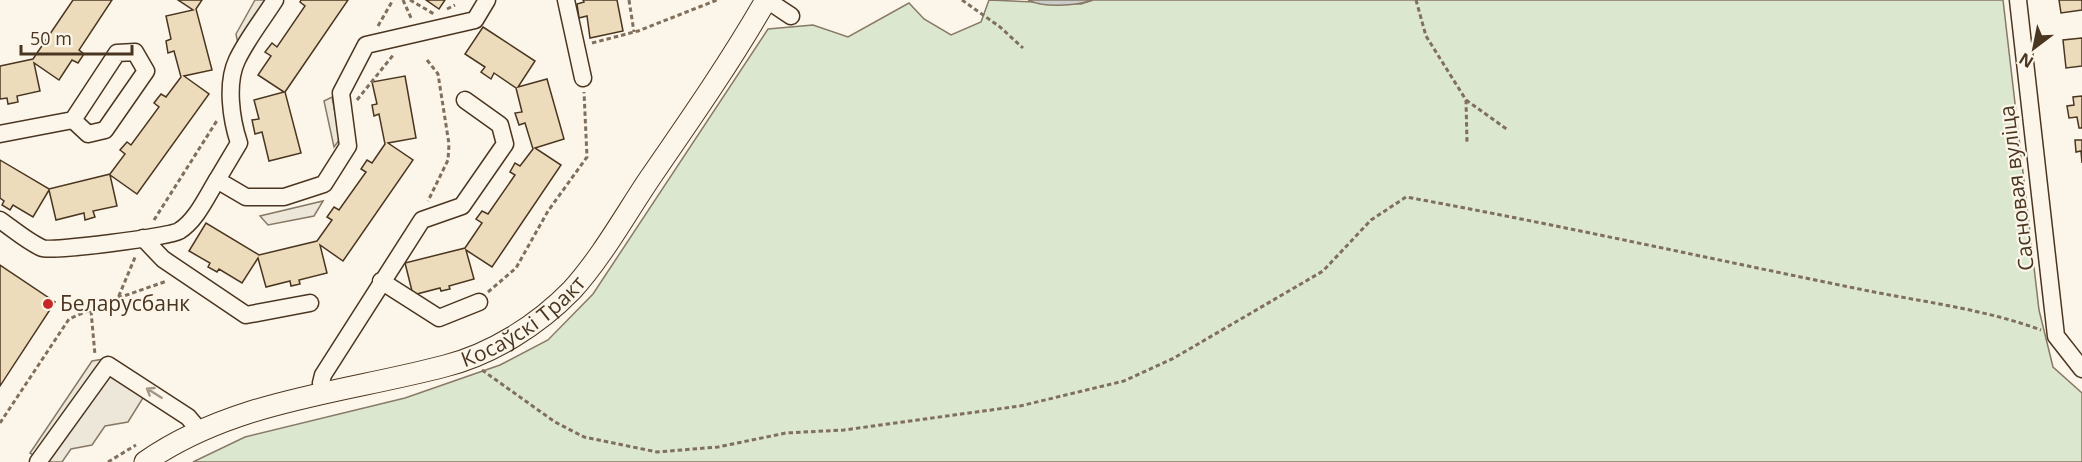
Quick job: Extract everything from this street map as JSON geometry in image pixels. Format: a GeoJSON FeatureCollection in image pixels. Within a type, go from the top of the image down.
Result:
{"type":"FeatureCollection","features":[{"type":"Feature","properties":{"kind":"main road","name":"Косаўскі Тракт"},"geometry":{"type":"LineString","coordinates":[[145,462],[199,430],[250,410],[447,366],[490,349],[534,324],[572,289],[604,247],[744,39],[766,0]]}},
{"type":"Feature","properties":{"kind":"street"},"geometry":{"type":"LineString","coordinates":[[0,220],[44,249],[167,236],[181,230],[201,207],[239,142],[234,127],[231,87],[236,61],[275,0]]}},
{"type":"Feature","properties":{"kind":"street"},"geometry":{"type":"LineString","coordinates":[[217,180],[246,197],[284,197],[324,183],[348,146],[341,93],[366,45],[474,20],[487,0]]}},
{"type":"Feature","properties":{"kind":"street"},"geometry":{"type":"LineString","coordinates":[[566,0],[583,78]]}},
{"type":"Feature","properties":{"kind":"street"},"geometry":{"type":"LineString","coordinates":[[766,0],[791,16]]}},
{"type":"Feature","properties":{"kind":"street","name":"Сасновая вуліца"},"geometry":{"type":"LineString","coordinates":[[2018,0],[2056,336]]}},
{"type":"Feature","properties":{"kind":"street"},"geometry":{"type":"LineString","coordinates":[[0,134],[73,120],[117,53],[135,52],[146,70],[105,130],[88,134],[73,120]]}},
{"type":"Feature","properties":{"kind":"street"},"geometry":{"type":"LineString","coordinates":[[325,393],[321,383],[323,375],[422,220],[462,206],[505,144],[500,125],[465,100]]}},
{"type":"Feature","properties":{"kind":"street"},"geometry":{"type":"LineString","coordinates":[[143,238],[163,259],[246,315],[310,303]]}},
{"type":"Feature","properties":{"kind":"street"},"geometry":{"type":"LineString","coordinates":[[381,281],[439,318],[479,302]]}},
{"type":"Feature","properties":{"kind":"street"},"geometry":{"type":"LineString","coordinates":[[2056,336],[2082,369]]}},
{"type":"Feature","properties":{"kind":"street"},"geometry":{"type":"LineString","coordinates":[[38,462],[108,365],[188,417],[199,430]]}},
{"type":"Feature","properties":{"kind":"path"},"geometry":{"type":"LineString","coordinates":[[366,45],[393,0]]}},
{"type":"Feature","properties":{"kind":"path"},"geometry":{"type":"LineString","coordinates":[[403,0],[417,34]]}},
{"type":"Feature","properties":{"kind":"path"},"geometry":{"type":"LineString","coordinates":[[410,0],[440,15],[454,5]]}},
{"type":"Feature","properties":{"kind":"path"},"geometry":{"type":"LineString","coordinates":[[628,0],[634,32]]}},
{"type":"Feature","properties":{"kind":"path"},"geometry":{"type":"LineString","coordinates":[[575,47],[634,32],[717,0]]}},
{"type":"Feature","properties":{"kind":"path"},"geometry":{"type":"LineString","coordinates":[[962,0],[1000,27],[1023,48]]}},
{"type":"Feature","properties":{"kind":"path"},"geometry":{"type":"LineString","coordinates":[[1416,0],[1426,36],[1466,99],[1508,130]]}},
{"type":"Feature","properties":{"kind":"path"},"geometry":{"type":"LineString","coordinates":[[356,103],[362,91],[401,46]]}},
{"type":"Feature","properties":{"kind":"path"},"geometry":{"type":"LineString","coordinates":[[427,60],[438,74],[449,144],[448,160],[427,203]]}},
{"type":"Feature","properties":{"kind":"path"},"geometry":{"type":"LineString","coordinates":[[479,302],[516,268],[548,211],[587,157],[583,78]]}},
{"type":"Feature","properties":{"kind":"path"},"geometry":{"type":"LineString","coordinates":[[1466,99],[1467,143]]}},
{"type":"Feature","properties":{"kind":"path"},"geometry":{"type":"LineString","coordinates":[[118,298],[143,238],[220,116]]}},
{"type":"Feature","properties":{"kind":"path"},"geometry":{"type":"LineString","coordinates":[[484,373],[555,422],[584,437],[657,452],[718,447],[786,433],[844,430],[1020,406],[1124,381],[1174,358],[1323,271],[1371,220],[1406,197],[1559,225],[1648,247],[1947,305],[2027,325],[2056,336]]}},
{"type":"Feature","properties":{"kind":"path"},"geometry":{"type":"LineString","coordinates":[[0,423],[69,319],[118,298],[177,278],[182,271]]}},
{"type":"Feature","properties":{"kind":"path"},"geometry":{"type":"LineString","coordinates":[[91,311],[95,355]]}},
{"type":"Feature","properties":{"kind":"green space"},"geometry":{"type":"Polygon","coordinates":[[[989,0],[1081,4],[1093,0],[2003,0],[2039,310],[2053,367],[2082,393],[2082,462],[193,462],[245,437],[405,398],[500,365],[548,340],[593,294],[768,29],[813,25],[848,37],[909,3],[924,19],[951,35],[981,22],[989,0]]]}},
{"type":"Feature","properties":{"kind":"shaded area"},"geometry":{"type":"Polygon","coordinates":[[[255,0],[266,0],[238,44],[236,34],[255,0]]]}},
{"type":"Feature","properties":{"kind":"shaded area"},"geometry":{"type":"Polygon","coordinates":[[[1028,0],[1093,0],[1060,5],[1035,3],[1028,0]]]}},
{"type":"Feature","properties":{"kind":"shaded area"},"geometry":{"type":"Polygon","coordinates":[[[332,97],[340,139],[334,147],[324,101],[332,97]]]}},
{"type":"Feature","properties":{"kind":"shaded area"},"geometry":{"type":"Polygon","coordinates":[[[323,201],[314,216],[268,225],[260,216],[323,201]]]}},
{"type":"Feature","properties":{"kind":"shaded area"},"geometry":{"type":"Polygon","coordinates":[[[109,358],[151,385],[128,422],[105,426],[92,445],[71,449],[62,462],[44,462],[30,453],[92,361],[109,358]]]}},
{"type":"Feature","properties":{"kind":"building"},"geometry":{"type":"Polygon","coordinates":[[[73,0],[112,0],[79,50],[84,54],[78,63],[72,60],[59,80],[34,63],[40,91],[17,96],[18,102],[8,104],[7,98],[0,99],[0,66],[33,59],[73,0]]]}},
{"type":"Feature","properties":{"kind":"building"},"geometry":{"type":"Polygon","coordinates":[[[178,0],[202,0],[196,9],[212,70],[184,76],[209,94],[137,194],[110,175],[117,206],[93,211],[95,217],[85,220],[84,213],[56,220],[49,190],[33,217],[13,205],[10,210],[2,205],[4,201],[0,198],[0,160],[49,189],[110,174],[125,154],[120,150],[127,142],[131,145],[159,107],[154,103],[161,94],[166,97],[181,77],[174,51],[168,53],[166,41],[171,39],[166,16],[193,10],[178,0]]]}},
{"type":"Feature","properties":{"kind":"building"},"geometry":{"type":"Polygon","coordinates":[[[301,0],[348,0],[285,92],[301,153],[269,161],[262,132],[255,134],[252,120],[259,119],[254,100],[284,92],[258,75],[271,56],[265,52],[272,43],[277,47],[305,6],[300,2],[301,0]]]}},
{"type":"Feature","properties":{"kind":"building"},"geometry":{"type":"Polygon","coordinates":[[[426,0],[445,0],[439,9],[426,0]]]}},
{"type":"Feature","properties":{"kind":"building"},"geometry":{"type":"Polygon","coordinates":[[[583,0],[617,0],[623,31],[590,38],[587,16],[579,18],[577,4],[584,2],[583,0]]]}},
{"type":"Feature","properties":{"kind":"building"},"geometry":{"type":"Polygon","coordinates":[[[2059,0],[2082,0],[2082,10],[2061,13],[2059,0]]]}},
{"type":"Feature","properties":{"kind":"building"},"geometry":{"type":"Polygon","coordinates":[[[483,27],[535,61],[518,87],[547,79],[564,139],[535,148],[561,165],[492,267],[466,250],[474,279],[449,286],[450,289],[441,291],[440,288],[413,295],[405,263],[465,248],[482,223],[476,219],[482,211],[488,214],[515,175],[510,172],[515,163],[520,166],[533,149],[525,123],[519,125],[515,113],[522,112],[516,88],[494,73],[491,79],[481,72],[485,67],[465,54],[483,27]]]}},
{"type":"Feature","properties":{"kind":"building"},"geometry":{"type":"Polygon","coordinates":[[[2082,38],[2082,66],[2066,68],[2063,40],[2082,38]]]}},
{"type":"Feature","properties":{"kind":"building"},"geometry":{"type":"Polygon","coordinates":[[[405,76],[416,138],[388,143],[413,160],[343,261],[320,245],[327,273],[299,280],[300,284],[291,286],[290,281],[266,287],[258,258],[242,283],[219,269],[217,272],[208,267],[210,263],[189,251],[206,223],[259,255],[317,241],[332,220],[327,217],[334,207],[339,210],[366,172],[361,169],[367,160],[372,163],[385,144],[379,114],[374,116],[372,105],[377,104],[372,82],[405,76]]]}},
{"type":"Feature","properties":{"kind":"building"},"geometry":{"type":"Polygon","coordinates":[[[2082,96],[2082,128],[2079,128],[2077,117],[2069,118],[2067,106],[2074,105],[2073,97],[2082,96]]]}},
{"type":"Feature","properties":{"kind":"building"},"geometry":{"type":"Polygon","coordinates":[[[2075,140],[2082,140],[2082,163],[2081,151],[2076,152],[2075,140]]]}},
{"type":"Feature","properties":{"kind":"building"},"geometry":{"type":"Polygon","coordinates":[[[0,265],[55,302],[0,386],[0,265]]]}},
{"type":"Feature","properties":{"kind":"place","name":"Беларусбанк"},"geometry":{"type":"Point","coordinates":[48,304]}}]}
